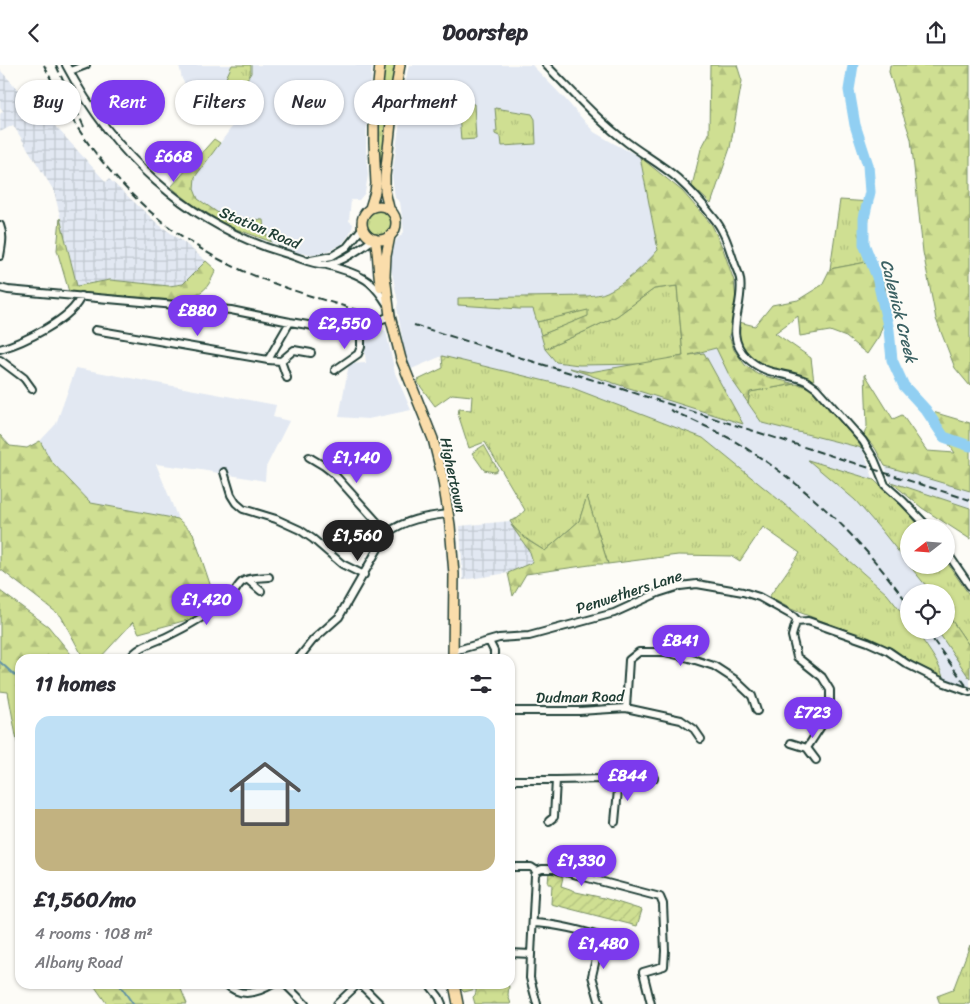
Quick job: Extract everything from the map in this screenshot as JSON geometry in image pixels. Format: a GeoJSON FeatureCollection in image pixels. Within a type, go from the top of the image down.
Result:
{"type":"FeatureCollection","features":[{"type":"Feature","properties":{"kind":"highway"},"geometry":{"type":"LineString","coordinates":[[370,208],[381,205],[389,208],[394,214],[396,221],[395,230],[390,236],[380,240],[374,239],[366,234],[363,227],[364,215],[370,208],[376,184],[374,123],[380,65]]}},
{"type":"Feature","properties":{"kind":"highway"},"geometry":{"type":"LineString","coordinates":[[389,208],[385,176],[393,105],[400,65]]}},
{"type":"Feature","properties":{"kind":"highway","name":"Highertown"},"geometry":{"type":"LineString","coordinates":[[387,304],[385,265],[390,236]]}},
{"type":"Feature","properties":{"kind":"highway","name":"Highertown"},"geometry":{"type":"LineString","coordinates":[[374,239],[378,251],[381,289],[387,304],[401,359],[433,439],[442,475],[450,525],[454,574],[453,654]]}},
{"type":"Feature","properties":{"kind":"highway"},"geometry":{"type":"LineString","coordinates":[[455,989],[458,1004]]}},
{"type":"Feature","properties":{"kind":"street"},"geometry":{"type":"LineString","coordinates":[[68,68],[86,65]]}},
{"type":"Feature","properties":{"kind":"street"},"geometry":{"type":"LineString","coordinates":[[546,65],[595,116],[677,179],[714,217],[724,233],[740,277],[741,290],[735,325],[735,336],[739,348],[758,367],[772,373],[806,381],[816,387],[863,441],[874,459],[885,485],[920,519]]}},
{"type":"Feature","properties":{"kind":"street","name":"Station Road"},"geometry":{"type":"LineString","coordinates":[[68,68],[90,105],[108,130],[144,170],[183,204],[219,226],[255,243],[305,261],[349,272],[364,279],[376,289],[387,304]]}},
{"type":"Feature","properties":{"kind":"street"},"geometry":{"type":"LineString","coordinates":[[0,225],[2,230],[0,255]]}},
{"type":"Feature","properties":{"kind":"street","name":"Station Road"},"geometry":{"type":"LineString","coordinates":[[305,261],[326,258],[338,253],[351,243],[363,227]]}},
{"type":"Feature","properties":{"kind":"street"},"geometry":{"type":"LineString","coordinates":[[326,265],[342,260],[374,239]]}},
{"type":"Feature","properties":{"kind":"street"},"geometry":{"type":"LineString","coordinates":[[0,288],[231,310],[361,334],[378,321],[390,316]]}},
{"type":"Feature","properties":{"kind":"street"},"geometry":{"type":"LineString","coordinates":[[0,349],[32,337],[66,315],[79,302],[81,297]]}},
{"type":"Feature","properties":{"kind":"street"},"geometry":{"type":"LineString","coordinates":[[268,361],[290,322]]}},
{"type":"Feature","properties":{"kind":"street"},"geometry":{"type":"LineString","coordinates":[[96,330],[268,361],[281,361],[294,350],[311,353]]}},
{"type":"Feature","properties":{"kind":"street"},"geometry":{"type":"LineString","coordinates":[[335,369],[358,354],[361,347],[361,334]]}},
{"type":"Feature","properties":{"kind":"street"},"geometry":{"type":"LineString","coordinates":[[0,360],[24,378],[32,389]]}},
{"type":"Feature","properties":{"kind":"street"},"geometry":{"type":"LineString","coordinates":[[281,361],[287,379]]}},
{"type":"Feature","properties":{"kind":"street"},"geometry":{"type":"LineString","coordinates":[[309,457],[333,473],[387,533]]}},
{"type":"Feature","properties":{"kind":"street"},"geometry":{"type":"LineString","coordinates":[[224,471],[231,495],[243,509],[276,519],[300,530],[342,564],[364,575]]}},
{"type":"Feature","properties":{"kind":"street"},"geometry":{"type":"LineString","coordinates":[[302,654],[312,640],[339,617],[387,533],[398,525],[413,519],[448,514]]}},
{"type":"Feature","properties":{"kind":"street"},"geometry":{"type":"LineString","coordinates":[[955,564],[970,587]]}},
{"type":"Feature","properties":{"kind":"street"},"geometry":{"type":"LineString","coordinates":[[133,654],[210,611],[231,596],[242,582],[269,577]]}},
{"type":"Feature","properties":{"kind":"street"},"geometry":{"type":"LineString","coordinates":[[248,580],[261,591]]}},
{"type":"Feature","properties":{"kind":"street","name":"Penwethers Lane"},"geometry":{"type":"LineString","coordinates":[[456,654],[499,638],[529,636],[614,613],[658,593],[680,586],[697,584],[743,592],[759,597],[793,616],[796,622]]}},
{"type":"Feature","properties":{"kind":"street"},"geometry":{"type":"LineString","coordinates":[[807,748],[825,720],[830,705],[830,690],[822,677],[797,657],[792,636],[796,622],[808,621],[868,642],[945,683],[970,692]]}},
{"type":"Feature","properties":{"kind":"street"},"geometry":{"type":"LineString","coordinates":[[489,641],[494,654]]}},
{"type":"Feature","properties":{"kind":"street"},"geometry":{"type":"LineString","coordinates":[[626,708],[629,660],[639,653],[665,652],[714,666],[734,679],[752,696],[757,711]]}},
{"type":"Feature","properties":{"kind":"street","name":"Dudman Road"},"geometry":{"type":"LineString","coordinates":[[515,711],[579,711],[626,708],[681,720],[694,729],[701,739]]}},
{"type":"Feature","properties":{"kind":"street"},"geometry":{"type":"LineString","coordinates":[[792,743],[807,748],[816,760]]}},
{"type":"Feature","properties":{"kind":"street"},"geometry":{"type":"LineString","coordinates":[[515,780],[654,778]]}},
{"type":"Feature","properties":{"kind":"street"},"geometry":{"type":"LineString","coordinates":[[615,822],[619,779]]}},
{"type":"Feature","properties":{"kind":"street"},"geometry":{"type":"LineString","coordinates":[[549,821],[554,817],[556,780]]}},
{"type":"Feature","properties":{"kind":"street"},"geometry":{"type":"LineString","coordinates":[[515,867],[531,867],[537,871]]}},
{"type":"Feature","properties":{"kind":"street"},"geometry":{"type":"LineString","coordinates":[[537,1004],[530,978],[535,875],[537,871],[542,869],[554,869],[660,897],[663,904],[664,966],[643,973],[651,1004]]}},
{"type":"Feature","properties":{"kind":"street"},"geometry":{"type":"LineString","coordinates":[[533,923],[545,923],[610,939]]}},
{"type":"Feature","properties":{"kind":"street"},"geometry":{"type":"LineString","coordinates":[[600,1004],[592,976],[601,937]]}},
{"type":"Feature","properties":{"kind":"street"},"geometry":{"type":"LineString","coordinates":[[515,953],[531,954]]}},
{"type":"Feature","properties":{"kind":"street"},"geometry":{"type":"LineString","coordinates":[[233,989],[240,993],[251,993],[266,989]]}},
{"type":"Feature","properties":{"kind":"street"},"geometry":{"type":"LineString","coordinates":[[290,989],[305,1004]]}},
{"type":"Feature","properties":{"kind":"street"},"geometry":{"type":"LineString","coordinates":[[337,1004],[354,989]]}},
{"type":"Feature","properties":{"kind":"street"},"geometry":{"type":"LineString","coordinates":[[364,989],[380,1004]]}},
{"type":"Feature","properties":{"kind":"street"},"geometry":{"type":"LineString","coordinates":[[433,989],[442,1004]]}},
{"type":"Feature","properties":{"kind":"shaded area"},"geometry":{"type":"Polygon","coordinates":[[[179,65],[372,65],[371,80],[354,80],[354,125],[367,125],[368,175],[365,193],[359,200],[351,200],[349,221],[353,224],[349,235],[342,244],[328,251],[314,254],[299,253],[272,242],[266,236],[263,220],[224,217],[198,199],[194,189],[195,177],[233,125],[264,125],[264,80],[182,79],[179,65]]]}},
{"type":"Feature","properties":{"kind":"shaded area"},"geometry":{"type":"Polygon","coordinates":[[[409,65],[532,65],[594,132],[640,157],[658,250],[643,267],[606,293],[588,296],[458,304],[533,309],[545,349],[557,362],[579,365],[647,364],[716,348],[730,377],[762,423],[862,448],[874,480],[810,461],[855,500],[900,553],[900,574],[917,574],[925,584],[900,584],[900,611],[887,594],[866,575],[784,504],[703,438],[570,387],[442,356],[409,370],[390,263],[390,255],[397,239],[404,232],[400,202],[395,198],[392,176],[400,125],[475,125],[475,80],[406,80],[409,65]]]}},
{"type":"Feature","properties":{"kind":"shaded area"},"geometry":{"type":"Polygon","coordinates":[[[0,70],[15,86],[15,125],[54,125],[106,182],[109,179],[158,224],[206,261],[183,284],[169,286],[110,280],[77,286],[54,191],[13,125],[0,132],[0,114],[3,111],[0,107],[0,70]]]}},
{"type":"Feature","properties":{"kind":"shaded area"},"geometry":{"type":"Polygon","coordinates":[[[381,329],[386,331],[395,373],[411,410],[368,419],[339,417],[349,364],[366,363],[363,336],[381,329]]]}},
{"type":"Feature","properties":{"kind":"shaded area"},"geometry":{"type":"Polygon","coordinates":[[[76,368],[276,405],[273,417],[289,421],[266,467],[265,481],[156,464],[178,519],[91,503],[51,460],[40,441],[56,424],[76,368]]]}},
{"type":"Feature","properties":{"kind":"shaded area"},"geometry":{"type":"Polygon","coordinates":[[[875,448],[970,458],[970,539],[955,529],[955,519],[939,519],[922,508],[891,482],[875,448]]]}},
{"type":"Feature","properties":{"kind":"shaded area"},"geometry":{"type":"Polygon","coordinates":[[[510,521],[530,552],[533,562],[508,573],[463,580],[460,526],[510,521]]]}},
{"type":"Feature","properties":{"kind":"shaded area"},"geometry":{"type":"Polygon","coordinates":[[[955,625],[970,647],[970,687],[952,683],[943,677],[941,670],[922,639],[955,639],[955,625]]]}},
{"type":"Feature","properties":{"kind":"green space"},"geometry":{"type":"Polygon","coordinates":[[[232,65],[251,65],[251,73],[246,80],[225,80],[232,65]]]}},
{"type":"Feature","properties":{"kind":"green space"},"geometry":{"type":"Polygon","coordinates":[[[383,65],[396,65],[394,80],[382,80],[383,65]]]}},
{"type":"Feature","properties":{"kind":"green space"},"geometry":{"type":"Polygon","coordinates":[[[710,65],[737,65],[742,81],[730,148],[711,204],[692,186],[701,149],[709,134],[710,65]]]}},
{"type":"Feature","properties":{"kind":"green space"},"geometry":{"type":"Polygon","coordinates":[[[890,65],[970,65],[970,386],[955,368],[936,319],[923,252],[911,139],[889,72],[890,65]]]}},
{"type":"Feature","properties":{"kind":"green space"},"geometry":{"type":"Polygon","coordinates":[[[495,108],[532,114],[535,119],[536,144],[502,146],[501,137],[495,134],[495,131],[497,131],[495,108]]]}},
{"type":"Feature","properties":{"kind":"green space"},"geometry":{"type":"Polygon","coordinates":[[[475,122],[476,139],[461,140],[460,125],[475,125],[475,122]]]}},
{"type":"Feature","properties":{"kind":"green space"},"geometry":{"type":"Polygon","coordinates":[[[378,125],[388,125],[382,170],[378,170],[378,125]]]}},
{"type":"Feature","properties":{"kind":"green space"},"geometry":{"type":"Polygon","coordinates":[[[214,139],[220,143],[195,177],[194,189],[198,199],[224,217],[263,220],[265,232],[272,242],[228,226],[191,203],[171,187],[214,139]]]}},
{"type":"Feature","properties":{"kind":"green space"},"geometry":{"type":"Polygon","coordinates":[[[640,157],[682,191],[712,225],[734,281],[736,300],[729,336],[734,350],[745,365],[757,374],[795,384],[750,392],[748,403],[730,377],[716,348],[689,355],[704,353],[743,424],[569,368],[590,372],[683,356],[677,286],[654,289],[617,316],[545,349],[541,335],[588,316],[588,310],[537,322],[533,309],[458,305],[458,298],[598,295],[614,289],[628,279],[658,250],[640,157]]]}},
{"type":"Feature","properties":{"kind":"green space"},"geometry":{"type":"Polygon","coordinates":[[[840,200],[871,202],[867,235],[872,261],[830,269],[840,200]]]}},
{"type":"Feature","properties":{"kind":"green space"},"geometry":{"type":"Polygon","coordinates":[[[379,211],[387,215],[391,223],[387,231],[379,235],[371,231],[367,223],[371,215],[379,211]]]}},
{"type":"Feature","properties":{"kind":"green space"},"geometry":{"type":"Polygon","coordinates":[[[60,218],[77,286],[110,280],[169,286],[183,284],[206,261],[216,270],[207,287],[191,295],[189,301],[69,292],[57,250],[60,218]]]}},
{"type":"Feature","properties":{"kind":"green space"},"geometry":{"type":"Polygon","coordinates":[[[872,261],[885,280],[887,312],[879,336],[867,354],[846,337],[830,331],[800,336],[798,316],[775,333],[811,358],[814,382],[770,369],[753,359],[746,352],[739,334],[739,322],[755,326],[772,305],[798,300],[822,285],[830,269],[872,261]]]}},
{"type":"Feature","properties":{"kind":"green space"},"geometry":{"type":"Polygon","coordinates":[[[677,286],[683,356],[647,364],[579,365],[556,362],[545,349],[617,316],[654,289],[677,286]]]}},
{"type":"Feature","properties":{"kind":"green space"},"geometry":{"type":"Polygon","coordinates":[[[589,309],[589,316],[541,335],[537,322],[589,309]]]}},
{"type":"Feature","properties":{"kind":"green space"},"geometry":{"type":"Polygon","coordinates":[[[442,356],[570,387],[703,438],[784,504],[887,594],[900,611],[900,639],[922,639],[938,664],[943,677],[914,663],[892,648],[791,609],[769,597],[800,553],[763,527],[740,561],[732,556],[678,555],[608,564],[587,497],[579,521],[545,551],[520,534],[512,525],[510,521],[518,518],[525,510],[485,442],[469,448],[458,414],[459,409],[471,410],[472,396],[452,394],[435,406],[418,383],[418,380],[443,368],[442,356]]]}},
{"type":"Feature","properties":{"kind":"green space"},"geometry":{"type":"Polygon","coordinates":[[[865,374],[893,419],[902,415],[927,451],[955,453],[926,410],[970,423],[970,491],[885,466],[875,448],[864,435],[867,426],[865,374]]]}},
{"type":"Feature","properties":{"kind":"green space"},"geometry":{"type":"Polygon","coordinates":[[[795,384],[812,389],[825,402],[862,448],[762,423],[748,403],[750,392],[795,384]]]}},
{"type":"Feature","properties":{"kind":"green space"},"geometry":{"type":"Polygon","coordinates":[[[0,435],[10,446],[27,448],[40,441],[51,461],[91,503],[178,519],[193,533],[212,590],[217,612],[139,633],[133,622],[104,654],[81,654],[61,616],[0,569],[0,435]]]}},
{"type":"Feature","properties":{"kind":"green space"},"geometry":{"type":"Polygon","coordinates":[[[484,445],[498,470],[494,472],[484,470],[472,453],[484,445]]]}},
{"type":"Feature","properties":{"kind":"green space"},"geometry":{"type":"Polygon","coordinates":[[[808,460],[874,480],[906,510],[913,519],[900,519],[900,554],[882,531],[855,500],[808,460]]]}},
{"type":"Feature","properties":{"kind":"green space"},"geometry":{"type":"Polygon","coordinates":[[[891,482],[970,508],[970,539],[955,529],[955,519],[939,519],[922,508],[891,482]]]}},
{"type":"Feature","properties":{"kind":"green space"},"geometry":{"type":"Polygon","coordinates":[[[587,496],[608,564],[526,574],[513,596],[508,573],[533,562],[530,552],[511,525],[527,540],[545,551],[579,521],[587,496]]]}},
{"type":"Feature","properties":{"kind":"green space"},"geometry":{"type":"Polygon","coordinates":[[[916,574],[955,574],[970,596],[970,647],[955,625],[955,584],[924,584],[916,574]]]}},
{"type":"Feature","properties":{"kind":"green space"},"geometry":{"type":"Polygon","coordinates":[[[0,591],[48,626],[71,654],[15,654],[15,730],[8,692],[0,691],[0,591]]]}},
{"type":"Feature","properties":{"kind":"green space"},"geometry":{"type":"Polygon","coordinates":[[[955,625],[970,647],[970,679],[943,639],[955,639],[955,625]]]}},
{"type":"Feature","properties":{"kind":"green space"},"geometry":{"type":"Polygon","coordinates":[[[549,872],[563,877],[561,886],[642,910],[637,926],[551,904],[552,884],[548,884],[549,872]]]}},
{"type":"Feature","properties":{"kind":"green space"},"geometry":{"type":"Polygon","coordinates":[[[970,945],[970,1004],[940,1004],[937,996],[953,990],[970,945]]]}},
{"type":"Feature","properties":{"kind":"green space"},"geometry":{"type":"Polygon","coordinates":[[[96,989],[181,989],[187,1004],[107,1004],[96,989]]]}},
{"type":"Feature","properties":{"kind":"green space"},"geometry":{"type":"Polygon","coordinates":[[[461,989],[476,989],[464,992],[461,989]]]}},
{"type":"Feature","properties":{"kind":"green space"},"geometry":{"type":"Polygon","coordinates":[[[476,989],[509,989],[508,995],[511,1004],[475,1004],[473,997],[476,989]]]}},
{"type":"Feature","properties":{"kind":"waterway","name":"Calenick Creek"},"geometry":{"type":"LineString","coordinates":[[853,65],[849,90],[855,125],[868,165],[870,192],[864,218],[864,244],[877,277],[889,330],[892,360],[904,386],[926,410],[944,437],[970,446]]}},
{"type":"Feature","properties":{"kind":"waterway"},"geometry":{"type":"LineString","coordinates":[[0,662],[15,676]]}},
{"type":"Feature","properties":{"kind":"waterway"},"geometry":{"type":"LineString","coordinates":[[122,989],[133,1004]]}},
{"type":"Feature","properties":{"kind":"railway"},"geometry":{"type":"LineString","coordinates":[[44,65],[68,113],[83,137],[124,186],[155,216],[206,252],[251,274],[297,292],[360,311]]}},
{"type":"Feature","properties":{"kind":"railway"},"geometry":{"type":"LineString","coordinates":[[56,65],[84,127]]}},
{"type":"Feature","properties":{"kind":"railway"},"geometry":{"type":"LineString","coordinates":[[414,325],[970,500]]}},
{"type":"Feature","properties":{"kind":"railway"},"geometry":{"type":"LineString","coordinates":[[670,410],[729,438],[756,455],[805,492],[850,533],[900,593]]}},
{"type":"Feature","properties":{"kind":"railway"},"geometry":{"type":"LineString","coordinates":[[932,639],[970,691]]}}]}
